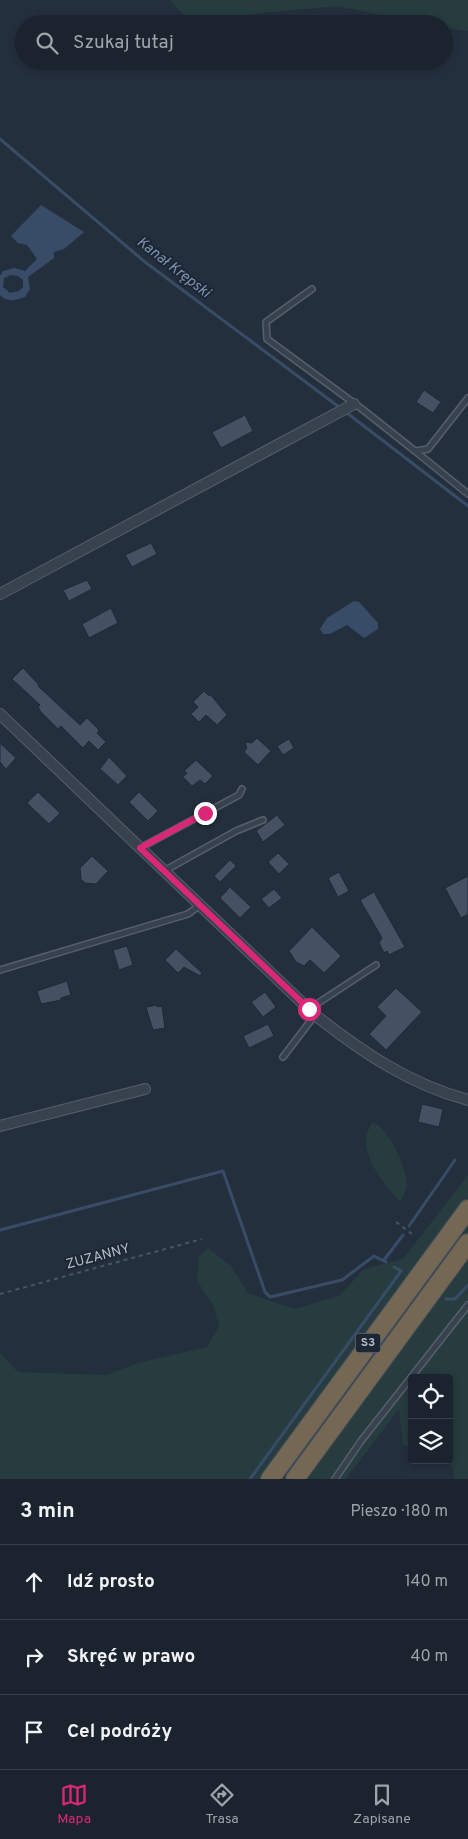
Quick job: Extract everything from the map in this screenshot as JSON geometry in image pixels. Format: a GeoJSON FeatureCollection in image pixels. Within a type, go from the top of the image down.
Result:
{"type":"FeatureCollection","features":[{"type":"Feature","properties":{"kind":"highway","name":"S3"},"geometry":{"type":"LineString","coordinates":[[270,1479],[468,1209]]}},
{"type":"Feature","properties":{"kind":"highway","name":"S3"},"geometry":{"type":"LineString","coordinates":[[295,1479],[468,1243]]}},
{"type":"Feature","properties":{"kind":"street"},"geometry":{"type":"LineString","coordinates":[[0,594],[354,404]]}},
{"type":"Feature","properties":{"kind":"street"},"geometry":{"type":"LineString","coordinates":[[0,714],[312,1012],[353,1045],[388,1068],[426,1086],[468,1100]]}},
{"type":"Feature","properties":{"kind":"street"},"geometry":{"type":"LineString","coordinates":[[0,1126],[145,1089]]}},
{"type":"Feature","properties":{"kind":"lane"},"geometry":{"type":"LineString","coordinates":[[312,289],[266,322],[267,339],[354,404],[468,494]]}},
{"type":"Feature","properties":{"kind":"lane"},"geometry":{"type":"LineString","coordinates":[[414,451],[428,449],[468,398]]}},
{"type":"Feature","properties":{"kind":"lane"},"geometry":{"type":"LineString","coordinates":[[140,848],[239,795],[242,789]]}},
{"type":"Feature","properties":{"kind":"lane"},"geometry":{"type":"LineString","coordinates":[[163,871],[236,831],[263,820]]}},
{"type":"Feature","properties":{"kind":"lane"},"geometry":{"type":"LineString","coordinates":[[0,970],[188,914],[200,905]]}},
{"type":"Feature","properties":{"kind":"lane"},"geometry":{"type":"LineString","coordinates":[[283,1057],[312,1012],[376,965]]}},
{"type":"Feature","properties":{"kind":"lane"},"geometry":{"type":"LineString","coordinates":[[335,1479],[361,1441],[468,1305]]}},
{"type":"Feature","properties":{"kind":"path"},"geometry":{"type":"LineString","coordinates":[[396,1222],[412,1234]]}},
{"type":"Feature","properties":{"kind":"path","name":"ZUZANNY"},"geometry":{"type":"LineString","coordinates":[[0,1294],[202,1239]]}},
{"type":"Feature","properties":{"kind":"green space"},"geometry":{"type":"Polygon","coordinates":[[[170,0],[468,0],[468,31],[453,29],[453,15],[381,15],[338,6],[242,15],[184,15],[170,0]]]}},
{"type":"Feature","properties":{"kind":"green space"},"geometry":{"type":"Polygon","coordinates":[[[372,1122],[384,1132],[396,1148],[404,1168],[407,1184],[400,1202],[378,1174],[367,1150],[366,1139],[372,1122]]]}},
{"type":"Feature","properties":{"kind":"green space"},"geometry":{"type":"Polygon","coordinates":[[[468,1175],[468,1479],[454,1479],[453,1466],[448,1464],[453,1464],[453,1374],[408,1374],[408,1447],[403,1445],[399,1409],[346,1479],[0,1479],[0,1353],[18,1372],[106,1375],[138,1363],[207,1347],[219,1326],[213,1305],[197,1281],[199,1257],[208,1248],[231,1266],[248,1293],[294,1309],[339,1296],[364,1269],[403,1259],[468,1175]]]}},
{"type":"Feature","properties":{"kind":"water"},"geometry":{"type":"Polygon","coordinates":[[[41,205],[84,232],[64,249],[54,252],[54,258],[28,277],[30,289],[25,297],[12,300],[0,295],[0,276],[3,271],[14,268],[25,271],[37,259],[27,245],[18,243],[11,236],[41,205]],[[11,275],[4,278],[3,287],[10,293],[19,291],[23,287],[23,280],[18,276],[11,275]]]}},
{"type":"Feature","properties":{"kind":"water"},"geometry":{"type":"Polygon","coordinates":[[[354,601],[359,602],[378,623],[378,629],[364,638],[347,625],[330,634],[323,634],[320,629],[327,618],[354,601]]]}},
{"type":"Feature","properties":{"kind":"building"},"geometry":{"type":"Polygon","coordinates":[[[424,390],[441,402],[433,413],[416,402],[424,390]]]}},
{"type":"Feature","properties":{"kind":"building"},"geometry":{"type":"Polygon","coordinates":[[[245,415],[253,431],[221,448],[212,432],[245,415]]]}},
{"type":"Feature","properties":{"kind":"building"},"geometry":{"type":"Polygon","coordinates":[[[151,543],[157,554],[132,567],[125,555],[151,543]]]}},
{"type":"Feature","properties":{"kind":"building"},"geometry":{"type":"Polygon","coordinates":[[[87,580],[92,589],[69,601],[63,590],[87,580]]]}},
{"type":"Feature","properties":{"kind":"building"},"geometry":{"type":"Polygon","coordinates":[[[111,608],[118,623],[89,638],[82,624],[111,608]]]}},
{"type":"Feature","properties":{"kind":"building"},"geometry":{"type":"Polygon","coordinates":[[[23,668],[38,686],[80,725],[87,718],[99,730],[97,733],[106,742],[98,750],[89,741],[83,748],[61,726],[58,729],[41,712],[38,707],[40,705],[12,679],[23,668]]]}},
{"type":"Feature","properties":{"kind":"building"},"geometry":{"type":"Polygon","coordinates":[[[204,691],[209,696],[210,694],[227,715],[217,725],[206,715],[199,722],[191,714],[198,707],[193,702],[204,691]]]}},
{"type":"Feature","properties":{"kind":"building"},"geometry":{"type":"Polygon","coordinates":[[[257,738],[271,751],[258,765],[244,752],[247,748],[245,742],[252,743],[257,738]]]}},
{"type":"Feature","properties":{"kind":"building"},"geometry":{"type":"Polygon","coordinates":[[[289,739],[294,748],[283,755],[277,746],[289,739]]]}},
{"type":"Feature","properties":{"kind":"building"},"geometry":{"type":"Polygon","coordinates":[[[0,743],[16,758],[6,769],[0,762],[0,743]]]}},
{"type":"Feature","properties":{"kind":"building"},"geometry":{"type":"Polygon","coordinates":[[[109,757],[127,776],[118,785],[100,769],[109,757]]]}},
{"type":"Feature","properties":{"kind":"building"},"geometry":{"type":"Polygon","coordinates":[[[196,760],[213,776],[205,784],[200,780],[192,786],[183,777],[187,773],[184,771],[196,760]]]}},
{"type":"Feature","properties":{"kind":"building"},"geometry":{"type":"Polygon","coordinates":[[[38,792],[60,813],[49,824],[27,803],[38,792]]]}},
{"type":"Feature","properties":{"kind":"building"},"geometry":{"type":"Polygon","coordinates":[[[139,792],[158,811],[148,821],[129,802],[139,792]]]}},
{"type":"Feature","properties":{"kind":"building"},"geometry":{"type":"Polygon","coordinates":[[[277,815],[285,825],[263,842],[256,831],[277,815]]]}},
{"type":"Feature","properties":{"kind":"building"},"geometry":{"type":"Polygon","coordinates":[[[278,853],[289,864],[279,874],[268,862],[278,853]]]}},
{"type":"Feature","properties":{"kind":"building"},"geometry":{"type":"Polygon","coordinates":[[[92,856],[108,871],[96,884],[85,883],[81,879],[80,868],[92,856]]]}},
{"type":"Feature","properties":{"kind":"building"},"geometry":{"type":"Polygon","coordinates":[[[230,860],[236,866],[220,882],[214,876],[230,860]]]}},
{"type":"Feature","properties":{"kind":"building"},"geometry":{"type":"Polygon","coordinates":[[[339,872],[349,891],[338,897],[328,878],[339,872]]]}},
{"type":"Feature","properties":{"kind":"building"},"geometry":{"type":"Polygon","coordinates":[[[468,876],[468,914],[461,918],[445,888],[468,876]]]}},
{"type":"Feature","properties":{"kind":"building"},"geometry":{"type":"Polygon","coordinates":[[[230,887],[251,907],[240,918],[220,898],[230,887]]]}},
{"type":"Feature","properties":{"kind":"building"},"geometry":{"type":"Polygon","coordinates":[[[274,889],[282,898],[269,908],[261,899],[274,889]]]}},
{"type":"Feature","properties":{"kind":"building"},"geometry":{"type":"Polygon","coordinates":[[[374,892],[405,947],[389,955],[387,951],[384,953],[379,943],[382,938],[360,900],[374,892]]]}},
{"type":"Feature","properties":{"kind":"building"},"geometry":{"type":"Polygon","coordinates":[[[312,927],[341,956],[324,973],[310,960],[304,966],[296,962],[289,951],[312,927]]]}},
{"type":"Feature","properties":{"kind":"building"},"geometry":{"type":"Polygon","coordinates":[[[127,946],[133,965],[119,970],[113,950],[127,946]]]}},
{"type":"Feature","properties":{"kind":"building"},"geometry":{"type":"Polygon","coordinates":[[[176,949],[202,973],[200,976],[184,967],[178,973],[165,960],[176,949]]]}},
{"type":"Feature","properties":{"kind":"building"},"geometry":{"type":"Polygon","coordinates":[[[67,981],[71,995],[61,998],[61,1000],[41,1004],[37,991],[67,981]]]}},
{"type":"Feature","properties":{"kind":"building"},"geometry":{"type":"Polygon","coordinates":[[[396,988],[422,1012],[386,1050],[369,1034],[386,1016],[377,1007],[396,988]]]}},
{"type":"Feature","properties":{"kind":"building"},"geometry":{"type":"Polygon","coordinates":[[[265,992],[276,1007],[263,1017],[251,1002],[265,992]]]}},
{"type":"Feature","properties":{"kind":"building"},"geometry":{"type":"Polygon","coordinates":[[[157,1005],[157,1007],[162,1006],[165,1028],[153,1030],[146,1007],[157,1005]]]}},
{"type":"Feature","properties":{"kind":"building"},"geometry":{"type":"Polygon","coordinates":[[[268,1024],[274,1036],[249,1048],[243,1036],[268,1024]]]}},
{"type":"Feature","properties":{"kind":"building"},"geometry":{"type":"Polygon","coordinates":[[[422,1104],[443,1109],[439,1127],[418,1122],[422,1104]]]}},
{"type":"Feature","properties":{"kind":"waterway","name":"Kanał Krępski"},"geometry":{"type":"LineString","coordinates":[[0,139],[145,262],[339,407]]}},
{"type":"Feature","properties":{"kind":"waterway","name":"Kanał Krępski"},"geometry":{"type":"LineString","coordinates":[[347,413],[468,506]]}},
{"type":"Feature","properties":{"kind":"waterway"},"geometry":{"type":"LineString","coordinates":[[409,1226],[455,1160]]}},
{"type":"Feature","properties":{"kind":"waterway"},"geometry":{"type":"LineString","coordinates":[[0,1230],[223,1171],[265,1292],[270,1297],[342,1280],[374,1256],[386,1262]]}},
{"type":"Feature","properties":{"kind":"waterway"},"geometry":{"type":"LineString","coordinates":[[384,1260],[403,1235]]}},
{"type":"Feature","properties":{"kind":"waterway"},"geometry":{"type":"LineString","coordinates":[[250,1479],[401,1271],[394,1267]]}},
{"type":"Feature","properties":{"kind":"waterway"},"geometry":{"type":"LineString","coordinates":[[446,1299],[455,1299],[468,1285]]}},
{"type":"Feature","properties":{"kind":"route"},"geometry":{"type":"LineString","coordinates":[[205,813],[140,848],[309,1009]]}}]}
